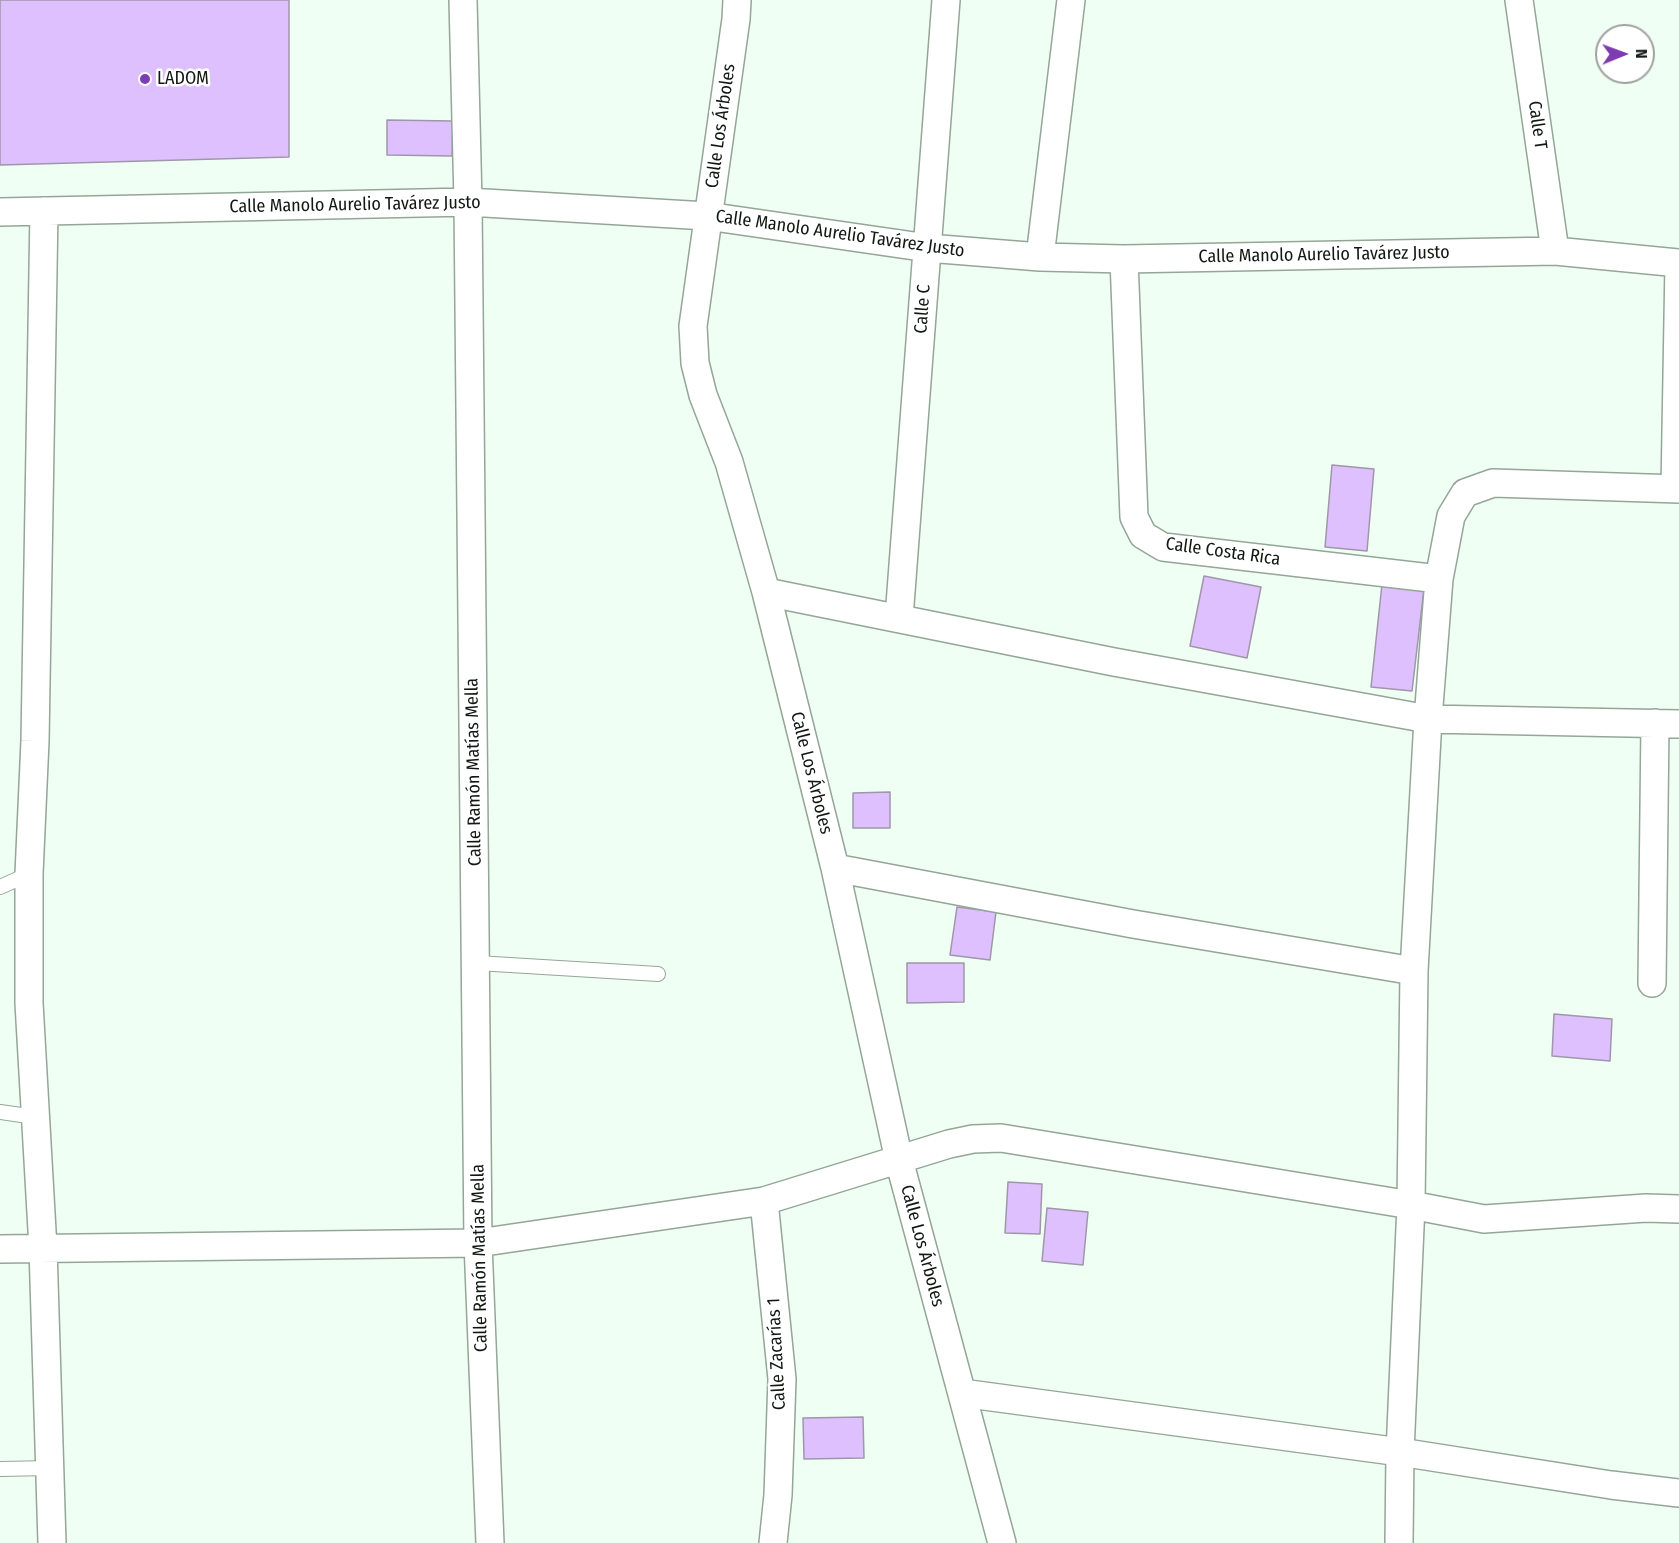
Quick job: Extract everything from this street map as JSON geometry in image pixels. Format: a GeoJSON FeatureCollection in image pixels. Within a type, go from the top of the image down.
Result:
{"type":"FeatureCollection","features":[{"type":"Feature","properties":{"kind":"street","name":"Calle Ramón Matías Mella"},"geometry":{"type":"LineString","coordinates":[[463,0],[468,202],[478,1243],[490,1543]]}},
{"type":"Feature","properties":{"kind":"street","name":"Calle Los Árboles"},"geometry":{"type":"LineString","coordinates":[[737,0],[693,326],[695,363],[703,396],[729,462],[766,592],[835,868],[899,1160],[1002,1543]]}},
{"type":"Feature","properties":{"kind":"street","name":"Calle C"},"geometry":{"type":"LineString","coordinates":[[899,618],[946,0]]}},
{"type":"Feature","properties":{"kind":"street"},"geometry":{"type":"LineString","coordinates":[[1040,256],[1071,0]]}},
{"type":"Feature","properties":{"kind":"street","name":"Calle T"},"geometry":{"type":"LineString","coordinates":[[1519,0],[1555,251]]}},
{"type":"Feature","properties":{"kind":"street","name":"Calle Manolo Aurelio Tavárez Justo"},"geometry":{"type":"LineString","coordinates":[[0,212],[468,202],[707,216],[928,248],[1040,256],[1124,259],[1555,251],[1679,263]]}},
{"type":"Feature","properties":{"kind":"street"},"geometry":{"type":"LineString","coordinates":[[44,211],[35,741],[29,874],[29,1003],[43,1248],[52,1543]]}},
{"type":"Feature","properties":{"kind":"street","name":"Calle Costa Rica"},"geometry":{"type":"LineString","coordinates":[[1124,259],[1134,517],[1143,535],[1163,547],[1439,579]]}},
{"type":"Feature","properties":{"kind":"street"},"geometry":{"type":"LineString","coordinates":[[1399,1543],[1400,1452],[1411,1204],[1414,971],[1428,719],[1439,579],[1451,516],[1466,493],[1493,483],[1677,488],[1679,263]]}},
{"type":"Feature","properties":{"kind":"street"},"geometry":{"type":"LineString","coordinates":[[766,592],[1114,662],[1428,719],[1667,723],[1652,983]]}},
{"type":"Feature","properties":{"kind":"street"},"geometry":{"type":"LineString","coordinates":[[835,868],[1133,924],[1414,971]]}},
{"type":"Feature","properties":{"kind":"street"},"geometry":{"type":"LineString","coordinates":[[0,1249],[478,1243],[764,1201],[957,1143],[973,1139],[1001,1138],[1411,1204],[1484,1219],[1646,1208],[1679,1209]]}},
{"type":"Feature","properties":{"kind":"street","name":"Calle Zacarías 1"},"geometry":{"type":"LineString","coordinates":[[764,1201],[782,1379],[778,1495],[773,1543]]}},
{"type":"Feature","properties":{"kind":"street"},"geometry":{"type":"LineString","coordinates":[[962,1393],[1400,1452],[1611,1485],[1679,1492]]}},
{"type":"Feature","properties":{"kind":"lane"},"geometry":{"type":"LineString","coordinates":[[0,887],[29,874]]}},
{"type":"Feature","properties":{"kind":"lane"},"geometry":{"type":"LineString","coordinates":[[477,963],[658,974]]}},
{"type":"Feature","properties":{"kind":"lane"},"geometry":{"type":"LineString","coordinates":[[0,1112],[35,1118]]}},
{"type":"Feature","properties":{"kind":"lane"},"geometry":{"type":"LineString","coordinates":[[0,1469],[51,1468]]}},
{"type":"Feature","properties":{"kind":"building","name":"LADOM"},"geometry":{"type":"Polygon","coordinates":[[[0,0],[289,0],[289,157],[0,165],[0,0]]]}},
{"type":"Feature","properties":{"kind":"building"},"geometry":{"type":"Polygon","coordinates":[[[387,120],[453,121],[452,156],[387,155],[387,120]]]}},
{"type":"Feature","properties":{"kind":"building"},"geometry":{"type":"Polygon","coordinates":[[[1332,465],[1374,469],[1367,551],[1325,547],[1332,465]]]}},
{"type":"Feature","properties":{"kind":"building"},"geometry":{"type":"Polygon","coordinates":[[[1204,576],[1261,587],[1247,658],[1190,646],[1204,576]]]}},
{"type":"Feature","properties":{"kind":"building"},"geometry":{"type":"Polygon","coordinates":[[[1382,584],[1424,589],[1412,691],[1371,687],[1382,584]]]}},
{"type":"Feature","properties":{"kind":"building"},"geometry":{"type":"Polygon","coordinates":[[[890,792],[890,828],[853,828],[853,793],[890,792]]]}},
{"type":"Feature","properties":{"kind":"building"},"geometry":{"type":"Polygon","coordinates":[[[957,907],[996,912],[990,960],[950,955],[957,907]]]}},
{"type":"Feature","properties":{"kind":"building"},"geometry":{"type":"Polygon","coordinates":[[[907,963],[964,963],[964,1002],[907,1003],[907,963]]]}},
{"type":"Feature","properties":{"kind":"building"},"geometry":{"type":"Polygon","coordinates":[[[1554,1014],[1612,1019],[1610,1061],[1552,1056],[1554,1014]]]}},
{"type":"Feature","properties":{"kind":"building"},"geometry":{"type":"Polygon","coordinates":[[[1008,1182],[1042,1184],[1040,1234],[1005,1233],[1008,1182]]]}},
{"type":"Feature","properties":{"kind":"building"},"geometry":{"type":"Polygon","coordinates":[[[1047,1208],[1088,1212],[1083,1265],[1042,1261],[1047,1208]]]}},
{"type":"Feature","properties":{"kind":"building"},"geometry":{"type":"Polygon","coordinates":[[[863,1417],[864,1458],[804,1459],[803,1418],[863,1417]]]}},
{"type":"Feature","properties":{"kind":"place","name":"LADOM"},"geometry":{"type":"Point","coordinates":[145,79]}}]}
